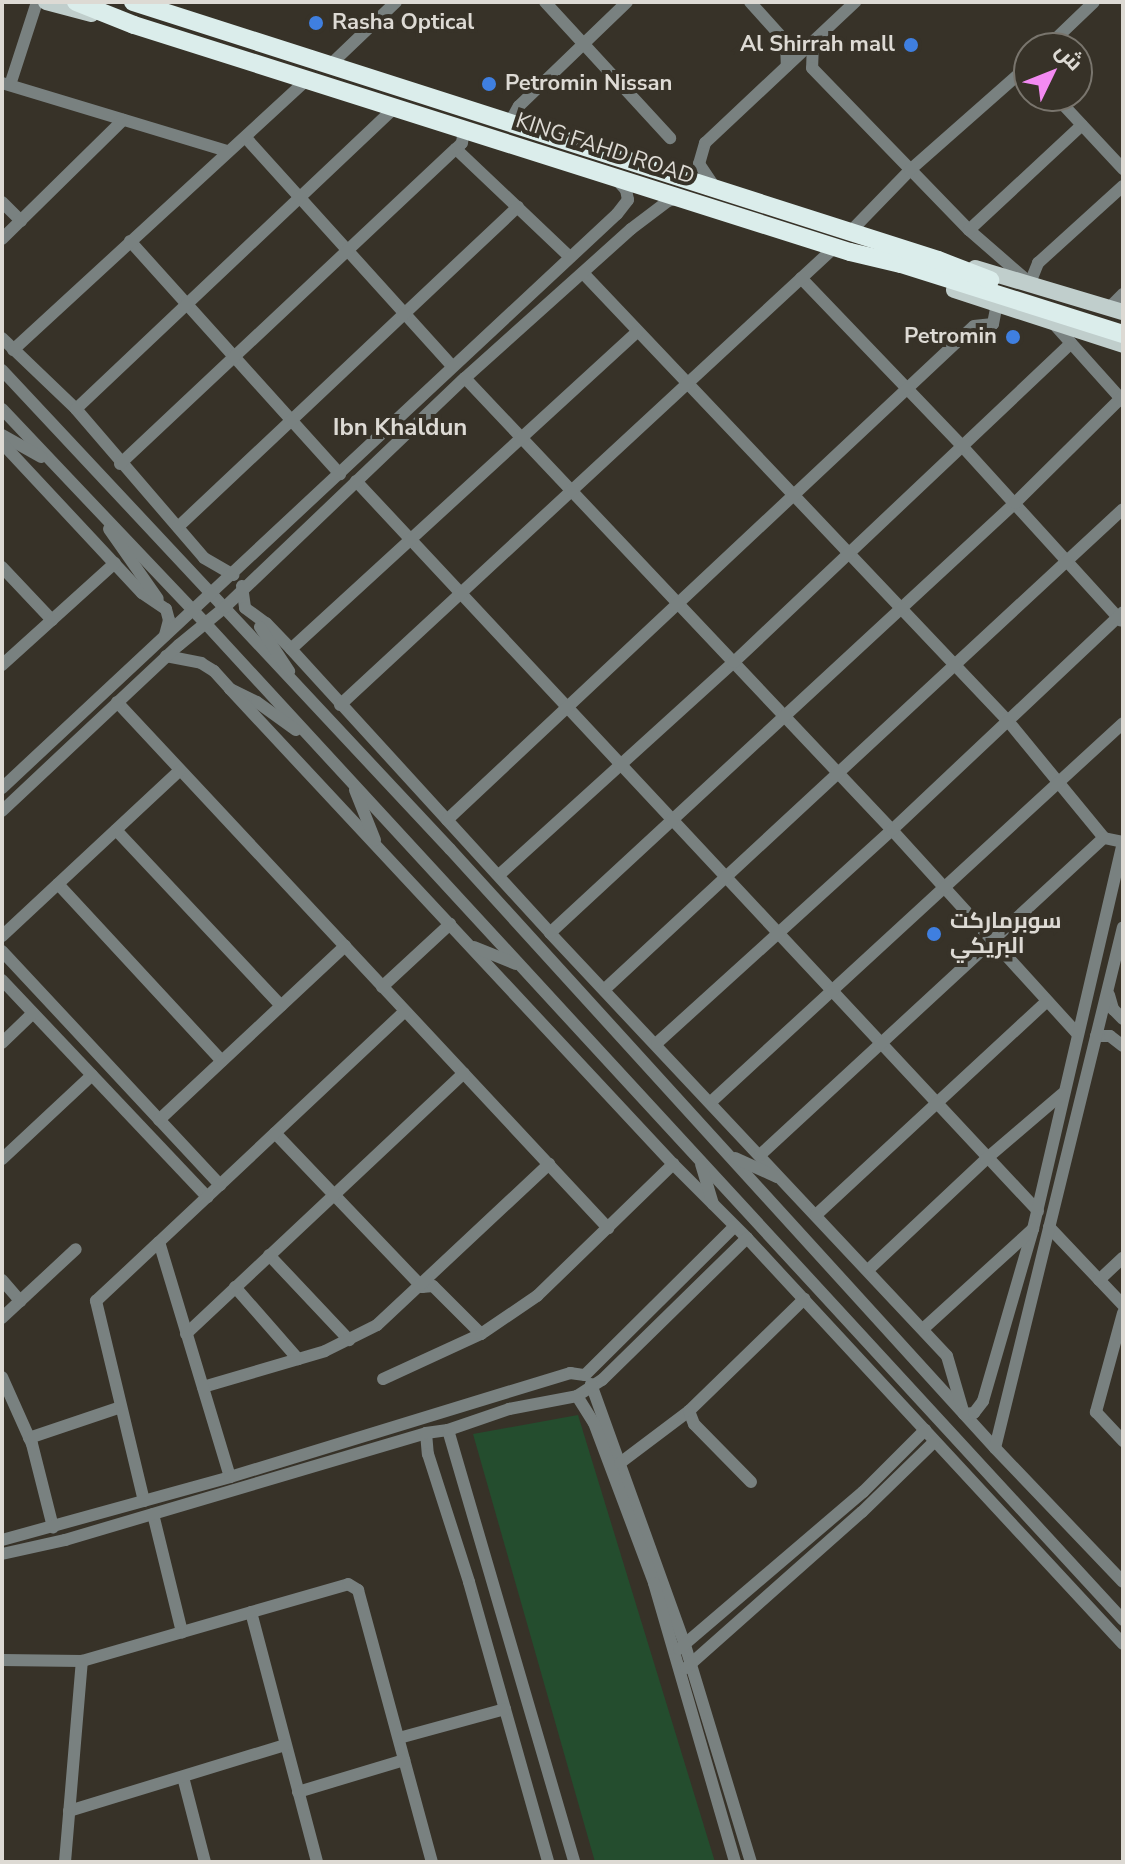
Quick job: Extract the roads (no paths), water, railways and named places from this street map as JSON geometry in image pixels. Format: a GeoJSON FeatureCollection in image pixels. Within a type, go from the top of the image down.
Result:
{"type":"FeatureCollection","features":[{"type":"Feature","properties":{"kind":"highway","name":"KING FAHD ROAD"},"geometry":{"type":"LineString","coordinates":[[76,2],[134,25],[307,80],[1123,334]]}},
{"type":"Feature","properties":{"kind":"highway","name":"KING FAHD ROAD"},"geometry":{"type":"LineString","coordinates":[[133,2],[158,7],[717,188],[1123,323]]}},
{"type":"Feature","properties":{"kind":"main road"},"geometry":{"type":"LineString","coordinates":[[46,2],[134,25]]}},
{"type":"Feature","properties":{"kind":"main road"},"geometry":{"type":"LineString","coordinates":[[842,249],[1123,345]]}},
{"type":"Feature","properties":{"kind":"main road"},"geometry":{"type":"LineString","coordinates":[[938,260],[1030,283],[1116,310]]}},
{"type":"Feature","properties":{"kind":"street"},"geometry":{"type":"LineString","coordinates":[[37,2],[6,84],[227,151]]}},
{"type":"Feature","properties":{"kind":"street"},"geometry":{"type":"LineString","coordinates":[[330,65],[396,2]]}},
{"type":"Feature","properties":{"kind":"street"},"geometry":{"type":"LineString","coordinates":[[545,2],[670,138]]}},
{"type":"Feature","properties":{"kind":"street"},"geometry":{"type":"LineString","coordinates":[[510,122],[519,106],[627,2]]}},
{"type":"Feature","properties":{"kind":"street"},"geometry":{"type":"LineString","coordinates":[[750,2],[786,42],[787,66]]}},
{"type":"Feature","properties":{"kind":"street"},"geometry":{"type":"LineString","coordinates":[[717,188],[702,172],[700,150],[855,2]]}},
{"type":"Feature","properties":{"kind":"street"},"geometry":{"type":"LineString","coordinates":[[1063,32],[1094,2]]}},
{"type":"Feature","properties":{"kind":"street"},"geometry":{"type":"LineString","coordinates":[[813,42],[812,68],[969,230],[1030,283],[1038,263],[1123,186]]}},
{"type":"Feature","properties":{"kind":"street"},"geometry":{"type":"LineString","coordinates":[[13,350],[307,80]]}},
{"type":"Feature","properties":{"kind":"street"},"geometry":{"type":"LineString","coordinates":[[850,232],[910,170],[1013,80]]}},
{"type":"Feature","properties":{"kind":"street"},"geometry":{"type":"LineString","coordinates":[[76,409],[395,107]]}},
{"type":"Feature","properties":{"kind":"street"},"geometry":{"type":"LineString","coordinates":[[1070,112],[1123,169]]}},
{"type":"Feature","properties":{"kind":"street"},"geometry":{"type":"LineString","coordinates":[[2,239],[123,120]]}},
{"type":"Feature","properties":{"kind":"street"},"geometry":{"type":"LineString","coordinates":[[969,230],[1082,125]]}},
{"type":"Feature","properties":{"kind":"street"},"geometry":{"type":"LineString","coordinates":[[120,464],[456,149],[462,143],[464,129]]}},
{"type":"Feature","properties":{"kind":"street"},"geometry":{"type":"LineString","coordinates":[[246,138],[406,311],[452,366]]}},
{"type":"Feature","properties":{"kind":"street"},"geometry":{"type":"LineString","coordinates":[[456,149],[570,257]]}},
{"type":"Feature","properties":{"kind":"street"},"geometry":{"type":"LineString","coordinates":[[2,788],[234,575],[626,205],[628,195],[623,185],[609,175]]}},
{"type":"Feature","properties":{"kind":"street"},"geometry":{"type":"LineString","coordinates":[[2,811],[166,656],[224,608],[242,586],[465,378],[631,229],[668,201],[680,198]]}},
{"type":"Feature","properties":{"kind":"street"},"geometry":{"type":"LineString","coordinates":[[2,202],[21,221]]}},
{"type":"Feature","properties":{"kind":"street"},"geometry":{"type":"LineString","coordinates":[[178,527],[518,207]]}},
{"type":"Feature","properties":{"kind":"street"},"geometry":{"type":"LineString","coordinates":[[617,214],[630,214],[634,220],[631,229]]}},
{"type":"Feature","properties":{"kind":"street"},"geometry":{"type":"LineString","coordinates":[[130,241],[340,474]]}},
{"type":"Feature","properties":{"kind":"street"},"geometry":{"type":"LineString","coordinates":[[340,705],[463,595],[801,278],[842,249]]}},
{"type":"Feature","properties":{"kind":"street"},"geometry":{"type":"LineString","coordinates":[[583,273],[1008,721],[1104,838],[1123,841],[1062,1094],[1038,1211],[983,1401],[974,1413],[964,1414]]}},
{"type":"Feature","properties":{"kind":"street"},"geometry":{"type":"LineString","coordinates":[[657,1043],[1121,617],[801,278]]}},
{"type":"Feature","properties":{"kind":"street"},"geometry":{"type":"LineString","coordinates":[[1116,310],[1123,294]]}},
{"type":"Feature","properties":{"kind":"street"},"geometry":{"type":"LineString","coordinates":[[447,820],[974,326],[993,324],[997,304]]}},
{"type":"Feature","properties":{"kind":"street"},"geometry":{"type":"LineString","coordinates":[[550,933],[902,609],[1122,398],[1050,320]]}},
{"type":"Feature","properties":{"kind":"street"},"geometry":{"type":"LineString","coordinates":[[291,649],[521,435],[637,332]]}},
{"type":"Feature","properties":{"kind":"street"},"geometry":{"type":"LineString","coordinates":[[2,338],[76,409],[120,464],[204,558],[234,575]]}},
{"type":"Feature","properties":{"kind":"street"},"geometry":{"type":"LineString","coordinates":[[499,875],[734,662],[1071,343]]}},
{"type":"Feature","properties":{"kind":"street"},"geometry":{"type":"LineString","coordinates":[[2,370],[593,1006],[995,1448],[1123,1582]]}},
{"type":"Feature","properties":{"kind":"street"},"geometry":{"type":"LineString","coordinates":[[465,378],[892,830],[1077,1033]]}},
{"type":"Feature","properties":{"kind":"street"},"geometry":{"type":"LineString","coordinates":[[2,409],[319,746],[1123,1620]]}},
{"type":"Feature","properties":{"kind":"street"},"geometry":{"type":"LineString","coordinates":[[2,435],[54,464]]}},
{"type":"Feature","properties":{"kind":"street"},"geometry":{"type":"LineString","coordinates":[[2,443],[142,593],[166,609]]}},
{"type":"Feature","properties":{"kind":"street"},"geometry":{"type":"LineString","coordinates":[[356,481],[935,1105],[1038,1211]]}},
{"type":"Feature","properties":{"kind":"street"},"geometry":{"type":"LineString","coordinates":[[156,504],[165,544]]}},
{"type":"Feature","properties":{"kind":"street"},"geometry":{"type":"LineString","coordinates":[[95,506],[166,609],[169,620],[164,637]]}},
{"type":"Feature","properties":{"kind":"street"},"geometry":{"type":"LineString","coordinates":[[605,989],[1123,509]]}},
{"type":"Feature","properties":{"kind":"street"},"geometry":{"type":"LineString","coordinates":[[2,665],[115,563]]}},
{"type":"Feature","properties":{"kind":"street"},"geometry":{"type":"LineString","coordinates":[[2,567],[52,620]]}},
{"type":"Feature","properties":{"kind":"street"},"geometry":{"type":"LineString","coordinates":[[242,586],[245,608],[270,639],[303,695]]}},
{"type":"Feature","properties":{"kind":"street"},"geometry":{"type":"LineString","coordinates":[[245,608],[291,649],[550,933],[712,1101],[923,1329],[947,1356],[964,1414]]}},
{"type":"Feature","properties":{"kind":"street"},"geometry":{"type":"LineString","coordinates":[[166,656],[201,663],[214,671],[673,1164],[804,1299],[1123,1644]]}},
{"type":"Feature","properties":{"kind":"street"},"geometry":{"type":"LineString","coordinates":[[230,689],[257,702],[319,746]]}},
{"type":"Feature","properties":{"kind":"street"},"geometry":{"type":"LineString","coordinates":[[117,702],[608,1228]]}},
{"type":"Feature","properties":{"kind":"street"},"geometry":{"type":"LineString","coordinates":[[712,1101],[1123,723]]}},
{"type":"Feature","properties":{"kind":"street"},"geometry":{"type":"LineString","coordinates":[[355,749],[396,765]]}},
{"type":"Feature","properties":{"kind":"street"},"geometry":{"type":"LineString","coordinates":[[2,936],[180,770]]}},
{"type":"Feature","properties":{"kind":"street"},"geometry":{"type":"LineString","coordinates":[[353,783],[379,849]]}},
{"type":"Feature","properties":{"kind":"street"},"geometry":{"type":"LineString","coordinates":[[116,830],[281,1006]]}},
{"type":"Feature","properties":{"kind":"street"},"geometry":{"type":"LineString","coordinates":[[760,1155],[1104,838]]}},
{"type":"Feature","properties":{"kind":"street"},"geometry":{"type":"LineString","coordinates":[[58,884],[222,1061]]}},
{"type":"Feature","properties":{"kind":"street"},"geometry":{"type":"LineString","coordinates":[[382,987],[450,924]]}},
{"type":"Feature","properties":{"kind":"street"},"geometry":{"type":"LineString","coordinates":[[995,1448],[1122,935]]}},
{"type":"Feature","properties":{"kind":"street"},"geometry":{"type":"LineString","coordinates":[[467,944],[522,967]]}},
{"type":"Feature","properties":{"kind":"street"},"geometry":{"type":"LineString","coordinates":[[159,1120],[345,946]]}},
{"type":"Feature","properties":{"kind":"street"},"geometry":{"type":"LineString","coordinates":[[2,951],[220,1185]]}},
{"type":"Feature","properties":{"kind":"street"},"geometry":{"type":"LineString","coordinates":[[573,957],[593,1006]]}},
{"type":"Feature","properties":{"kind":"street"},"geometry":{"type":"LineString","coordinates":[[2,980],[207,1197]]}},
{"type":"Feature","properties":{"kind":"street"},"geometry":{"type":"LineString","coordinates":[[1108,993],[1113,1009],[1123,1019]]}},
{"type":"Feature","properties":{"kind":"street"},"geometry":{"type":"LineString","coordinates":[[816,1215],[1046,1002]]}},
{"type":"Feature","properties":{"kind":"street"},"geometry":{"type":"LineString","coordinates":[[144,1501],[96,1301],[405,1011]]}},
{"type":"Feature","properties":{"kind":"street"},"geometry":{"type":"LineString","coordinates":[[2,1043],[33,1013]]}},
{"type":"Feature","properties":{"kind":"street"},"geometry":{"type":"LineString","coordinates":[[1121,1045],[1118,1032],[1123,1028]]}},
{"type":"Feature","properties":{"kind":"street"},"geometry":{"type":"LineString","coordinates":[[1096,1036],[1110,1036],[1121,1045]]}},
{"type":"Feature","properties":{"kind":"street"},"geometry":{"type":"LineString","coordinates":[[186,1334],[464,1073]]}},
{"type":"Feature","properties":{"kind":"street"},"geometry":{"type":"LineString","coordinates":[[2,1159],[92,1075]]}},
{"type":"Feature","properties":{"kind":"street"},"geometry":{"type":"LineString","coordinates":[[868,1270],[986,1159],[1062,1094]]}},
{"type":"Feature","properties":{"kind":"street"},"geometry":{"type":"LineString","coordinates":[[275,1133],[422,1287]]}},
{"type":"Feature","properties":{"kind":"street"},"geometry":{"type":"LineString","coordinates":[[729,1155],[783,1180]]}},
{"type":"Feature","properties":{"kind":"street"},"geometry":{"type":"LineString","coordinates":[[700,1161],[714,1207]]}},
{"type":"Feature","properties":{"kind":"street"},"geometry":{"type":"LineString","coordinates":[[203,1387],[298,1359],[349,1340],[377,1325],[422,1287],[549,1164]]}},
{"type":"Feature","properties":{"kind":"street"},"geometry":{"type":"LineString","coordinates":[[383,1379],[481,1334],[537,1296],[673,1164]]}},
{"type":"Feature","properties":{"kind":"street"},"geometry":{"type":"LineString","coordinates":[[585,1375],[735,1226]]}},
{"type":"Feature","properties":{"kind":"street"},"geometry":{"type":"LineString","coordinates":[[1049,1227],[1123,1305]]}},
{"type":"Feature","properties":{"kind":"street"},"geometry":{"type":"LineString","coordinates":[[923,1329],[1033,1229]]}},
{"type":"Feature","properties":{"kind":"street"},"geometry":{"type":"LineString","coordinates":[[2,1554],[153,1514],[426,1433],[448,1430],[509,1409],[577,1396],[593,1387],[747,1238]]}},
{"type":"Feature","properties":{"kind":"street"},"geometry":{"type":"LineString","coordinates":[[159,1242],[230,1477]]}},
{"type":"Feature","properties":{"kind":"street"},"geometry":{"type":"LineString","coordinates":[[2,1318],[76,1249]]}},
{"type":"Feature","properties":{"kind":"street"},"geometry":{"type":"LineString","coordinates":[[269,1255],[349,1340]]}},
{"type":"Feature","properties":{"kind":"street"},"geometry":{"type":"LineString","coordinates":[[1099,1280],[1123,1258]]}},
{"type":"Feature","properties":{"kind":"street"},"geometry":{"type":"LineString","coordinates":[[2,1280],[20,1301]]}},
{"type":"Feature","properties":{"kind":"street"},"geometry":{"type":"LineString","coordinates":[[422,1287],[433,1286],[481,1334]]}},
{"type":"Feature","properties":{"kind":"street"},"geometry":{"type":"LineString","coordinates":[[235,1287],[298,1359]]}},
{"type":"Feature","properties":{"kind":"street"},"geometry":{"type":"LineString","coordinates":[[620,1463],[689,1411],[804,1299]]}},
{"type":"Feature","properties":{"kind":"street"},"geometry":{"type":"LineString","coordinates":[[1123,1313],[1096,1412],[1123,1441]]}},
{"type":"Feature","properties":{"kind":"street"},"geometry":{"type":"LineString","coordinates":[[2,1540],[230,1477],[570,1373],[585,1375],[593,1387],[620,1463],[751,1862]]}},
{"type":"Feature","properties":{"kind":"street"},"geometry":{"type":"LineString","coordinates":[[2,1377],[29,1438],[53,1527]]}},
{"type":"Feature","properties":{"kind":"street"},"geometry":{"type":"LineString","coordinates":[[577,1396],[594,1423],[680,1649]]}},
{"type":"Feature","properties":{"kind":"street"},"geometry":{"type":"LineString","coordinates":[[983,1401],[987,1410],[994,1413],[1004,1410]]}},
{"type":"Feature","properties":{"kind":"street"},"geometry":{"type":"LineString","coordinates":[[29,1438],[121,1407]]}},
{"type":"Feature","properties":{"kind":"street"},"geometry":{"type":"LineString","coordinates":[[689,1411],[694,1424],[751,1482]]}},
{"type":"Feature","properties":{"kind":"street"},"geometry":{"type":"LineString","coordinates":[[945,1427],[957,1467]]}},
{"type":"Feature","properties":{"kind":"street"},"geometry":{"type":"LineString","coordinates":[[448,1430],[574,1862]]}},
{"type":"Feature","properties":{"kind":"street"},"geometry":{"type":"LineString","coordinates":[[680,1649],[863,1492],[925,1430]]}},
{"type":"Feature","properties":{"kind":"street"},"geometry":{"type":"LineString","coordinates":[[426,1433],[428,1454],[548,1862]]}},
{"type":"Feature","properties":{"kind":"street"},"geometry":{"type":"LineString","coordinates":[[686,1669],[862,1512],[934,1442]]}},
{"type":"Feature","properties":{"kind":"street"},"geometry":{"type":"LineString","coordinates":[[153,1514],[182,1632]]}},
{"type":"Feature","properties":{"kind":"street"},"geometry":{"type":"LineString","coordinates":[[2,1660],[82,1661],[348,1584],[358,1590],[432,1862]]}},
{"type":"Feature","properties":{"kind":"street"},"geometry":{"type":"LineString","coordinates":[[251,1612],[317,1862]]}},
{"type":"Feature","properties":{"kind":"street"},"geometry":{"type":"LineString","coordinates":[[65,1862],[82,1661]]}},
{"type":"Feature","properties":{"kind":"street"},"geometry":{"type":"LineString","coordinates":[[686,1669],[735,1862]]}},
{"type":"Feature","properties":{"kind":"street"},"geometry":{"type":"LineString","coordinates":[[399,1738],[505,1709]]}},
{"type":"Feature","properties":{"kind":"street"},"geometry":{"type":"LineString","coordinates":[[69,1811],[285,1745]]}},
{"type":"Feature","properties":{"kind":"street"},"geometry":{"type":"LineString","coordinates":[[298,1792],[404,1760]]}},
{"type":"Feature","properties":{"kind":"street"},"geometry":{"type":"LineString","coordinates":[[183,1777],[205,1862]]}},
{"type":"Feature","properties":{"kind":"place","name":"Rasha Optical"},"geometry":{"type":"Point","coordinates":[316,23]}},
{"type":"Feature","properties":{"kind":"place","name":"Al Shirrah mall"},"geometry":{"type":"Point","coordinates":[911,45]}},
{"type":"Feature","properties":{"kind":"place","name":"Petromin Nissan"},"geometry":{"type":"Point","coordinates":[489,84]}},
{"type":"Feature","properties":{"kind":"place","name":"Petromin"},"geometry":{"type":"Point","coordinates":[1013,337]}},
{"type":"Feature","properties":{"kind":"place","name":"سوبرماركت البريكي"},"geometry":{"type":"Point","coordinates":[934,934]}},
{"type":"Feature","properties":{"kind":"district","name":"Ibn Khaldun"},"geometry":{"type":"Point","coordinates":[400,428]}}]}
